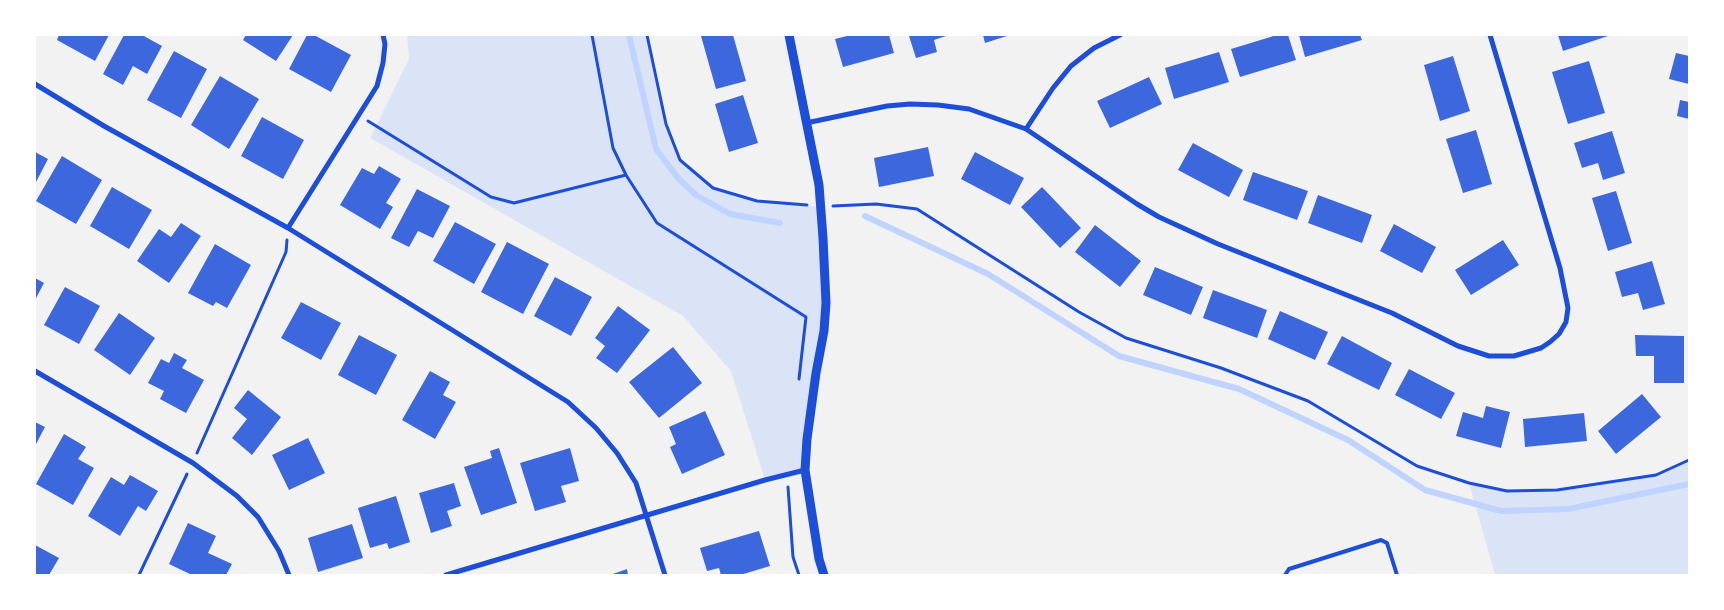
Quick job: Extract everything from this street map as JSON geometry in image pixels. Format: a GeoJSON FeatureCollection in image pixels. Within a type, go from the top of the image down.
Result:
{"type":"FeatureCollection","features":[{"type":"Feature","properties":{"kind":"street"},"geometry":{"type":"LineString","coordinates":[[288,228],[377,86],[383,63],[385,44],[383,35]]}},
{"type":"Feature","properties":{"kind":"street"},"geometry":{"type":"LineString","coordinates":[[789,35],[819,185],[821,207],[826,303],[824,331],[807,439],[805,470],[819,559],[824,575]]}},
{"type":"Feature","properties":{"kind":"street"},"geometry":{"type":"LineString","coordinates":[[1026,129],[1053,88],[1071,66],[1094,48],[1120,35]]}},
{"type":"Feature","properties":{"kind":"street"},"geometry":{"type":"LineString","coordinates":[[806,123],[863,110],[910,104],[969,109],[1026,129],[1095,177],[1159,217],[1218,244],[1392,312],[1458,346],[1488,356],[1514,356],[1540,348],[1559,334],[1566,322],[1568,308],[1566,293],[1490,35]]}},
{"type":"Feature","properties":{"kind":"street"},"geometry":{"type":"LineString","coordinates":[[35,84],[104,126],[288,228],[568,402],[596,428],[617,453],[636,483],[665,575]]}},
{"type":"Feature","properties":{"kind":"street"},"geometry":{"type":"LineString","coordinates":[[35,371],[193,462],[237,496],[258,517],[279,551],[289,575]]}},
{"type":"Feature","properties":{"kind":"street"},"geometry":{"type":"LineString","coordinates":[[446,575],[764,480],[805,470]]}},
{"type":"Feature","properties":{"kind":"lane"},"geometry":{"type":"LineString","coordinates":[[1285,575],[1289,569],[1381,540],[1388,543],[1397,575]]}},
{"type":"Feature","properties":{"kind":"path"},"geometry":{"type":"LineString","coordinates":[[592,35],[613,148],[626,174],[657,223],[806,317]]}},
{"type":"Feature","properties":{"kind":"path"},"geometry":{"type":"LineString","coordinates":[[647,35],[666,124],[680,160],[713,188],[757,201],[821,207],[876,204],[917,208],[1079,312],[1126,338],[1221,368],[1308,401],[1418,466],[1469,483],[1508,491],[1557,490],[1656,475],[1689,460]]}},
{"type":"Feature","properties":{"kind":"path"},"geometry":{"type":"LineString","coordinates":[[359,115],[492,198],[514,203],[626,174]]}},
{"type":"Feature","properties":{"kind":"path"},"geometry":{"type":"LineString","coordinates":[[139,575],[193,462],[286,252],[288,228]]}},
{"type":"Feature","properties":{"kind":"shaded area"},"geometry":{"type":"Polygon","coordinates":[[[407,35],[647,35],[666,124],[680,160],[713,188],[757,201],[821,207],[826,303],[805,470],[765,480],[731,371],[683,316],[370,138],[409,59],[407,35]]]}},
{"type":"Feature","properties":{"kind":"shaded area"},"geometry":{"type":"Polygon","coordinates":[[[1689,460],[1689,575],[1495,575],[1469,483],[1507,491],[1557,490],[1656,475],[1689,460]]]}},
{"type":"Feature","properties":{"kind":"building"},"geometry":{"type":"Polygon","coordinates":[[[59,35],[109,35],[95,61],[57,40],[59,35]]]}},
{"type":"Feature","properties":{"kind":"building"},"geometry":{"type":"Polygon","coordinates":[[[124,35],[142,35],[162,46],[147,74],[133,66],[123,85],[103,74],[124,35]]]}},
{"type":"Feature","properties":{"kind":"building"},"geometry":{"type":"Polygon","coordinates":[[[246,35],[293,35],[276,61],[243,40],[246,35]]]}},
{"type":"Feature","properties":{"kind":"building"},"geometry":{"type":"Polygon","coordinates":[[[307,35],[314,35],[351,55],[331,92],[289,69],[307,35]]]}},
{"type":"Feature","properties":{"kind":"building"},"geometry":{"type":"Polygon","coordinates":[[[733,35],[746,81],[716,89],[701,36],[733,35]]]}},
{"type":"Feature","properties":{"kind":"building"},"geometry":{"type":"Polygon","coordinates":[[[851,35],[889,35],[894,53],[843,67],[835,39],[851,35]]]}},
{"type":"Feature","properties":{"kind":"building"},"geometry":{"type":"Polygon","coordinates":[[[949,35],[934,40],[937,52],[916,58],[909,36],[949,35]]]}},
{"type":"Feature","properties":{"kind":"building"},"geometry":{"type":"Polygon","coordinates":[[[983,35],[1010,35],[985,43],[983,35]]]}},
{"type":"Feature","properties":{"kind":"building"},"geometry":{"type":"Polygon","coordinates":[[[1277,35],[1288,35],[1296,60],[1240,77],[1231,49],[1277,35]]]}},
{"type":"Feature","properties":{"kind":"building"},"geometry":{"type":"Polygon","coordinates":[[[1299,35],[1360,35],[1362,40],[1305,57],[1299,35]]]}},
{"type":"Feature","properties":{"kind":"building"},"geometry":{"type":"Polygon","coordinates":[[[1558,35],[1611,35],[1563,51],[1558,35]]]}},
{"type":"Feature","properties":{"kind":"building"},"geometry":{"type":"Polygon","coordinates":[[[174,51],[207,69],[181,118],[147,100],[174,51]]]}},
{"type":"Feature","properties":{"kind":"building"},"geometry":{"type":"Polygon","coordinates":[[[1219,52],[1229,82],[1174,99],[1165,68],[1219,52]]]}},
{"type":"Feature","properties":{"kind":"building"},"geometry":{"type":"Polygon","coordinates":[[[1676,53],[1689,56],[1689,84],[1669,79],[1676,53]]]}},
{"type":"Feature","properties":{"kind":"building"},"geometry":{"type":"Polygon","coordinates":[[[1453,56],[1470,111],[1440,121],[1424,65],[1453,56]]]}},
{"type":"Feature","properties":{"kind":"building"},"geometry":{"type":"Polygon","coordinates":[[[1589,61],[1605,113],[1568,124],[1552,72],[1589,61]]]}},
{"type":"Feature","properties":{"kind":"building"},"geometry":{"type":"Polygon","coordinates":[[[220,76],[259,99],[229,149],[191,125],[220,76]]]}},
{"type":"Feature","properties":{"kind":"building"},"geometry":{"type":"Polygon","coordinates":[[[1149,77],[1162,104],[1110,128],[1097,101],[1149,77]]]}},
{"type":"Feature","properties":{"kind":"building"},"geometry":{"type":"Polygon","coordinates":[[[743,95],[758,143],[729,152],[715,104],[743,95]]]}},
{"type":"Feature","properties":{"kind":"building"},"geometry":{"type":"Polygon","coordinates":[[[1680,100],[1689,102],[1689,119],[1677,116],[1680,100]]]}},
{"type":"Feature","properties":{"kind":"building"},"geometry":{"type":"Polygon","coordinates":[[[262,117],[304,140],[283,179],[241,156],[262,117]]]}},
{"type":"Feature","properties":{"kind":"building"},"geometry":{"type":"Polygon","coordinates":[[[1476,130],[1492,184],[1463,193],[1446,139],[1476,130]]]}},
{"type":"Feature","properties":{"kind":"building"},"geometry":{"type":"Polygon","coordinates":[[[1612,131],[1625,173],[1603,180],[1598,163],[1582,168],[1574,143],[1612,131]]]}},
{"type":"Feature","properties":{"kind":"building"},"geometry":{"type":"Polygon","coordinates":[[[1193,143],[1243,170],[1229,197],[1178,170],[1193,143]]]}},
{"type":"Feature","properties":{"kind":"building"},"geometry":{"type":"Polygon","coordinates":[[[928,147],[934,176],[879,187],[874,158],[928,147]]]}},
{"type":"Feature","properties":{"kind":"building"},"geometry":{"type":"Polygon","coordinates":[[[35,152],[48,159],[35,184],[35,152]]]}},
{"type":"Feature","properties":{"kind":"building"},"geometry":{"type":"Polygon","coordinates":[[[975,152],[1024,178],[1010,205],[961,179],[975,152]]]}},
{"type":"Feature","properties":{"kind":"building"},"geometry":{"type":"Polygon","coordinates":[[[62,156],[102,180],[76,224],[36,201],[62,156]]]}},
{"type":"Feature","properties":{"kind":"building"},"geometry":{"type":"Polygon","coordinates":[[[379,166],[401,179],[386,203],[393,207],[380,229],[340,205],[362,168],[374,174],[379,166]]]}},
{"type":"Feature","properties":{"kind":"building"},"geometry":{"type":"Polygon","coordinates":[[[1253,172],[1308,191],[1297,220],[1243,200],[1253,172]]]}},
{"type":"Feature","properties":{"kind":"building"},"geometry":{"type":"Polygon","coordinates":[[[112,187],[152,210],[129,249],[90,226],[112,187]]]}},
{"type":"Feature","properties":{"kind":"building"},"geometry":{"type":"Polygon","coordinates":[[[1042,187],[1081,228],[1060,248],[1021,207],[1042,187]]]}},
{"type":"Feature","properties":{"kind":"building"},"geometry":{"type":"Polygon","coordinates":[[[417,189],[450,206],[433,238],[418,231],[409,247],[391,238],[417,189]]]}},
{"type":"Feature","properties":{"kind":"building"},"geometry":{"type":"Polygon","coordinates":[[[1616,191],[1632,243],[1608,251],[1592,198],[1616,191]]]}},
{"type":"Feature","properties":{"kind":"building"},"geometry":{"type":"Polygon","coordinates":[[[1318,195],[1372,215],[1362,243],[1308,223],[1318,195]]]}},
{"type":"Feature","properties":{"kind":"building"},"geometry":{"type":"Polygon","coordinates":[[[455,222],[496,244],[474,284],[433,261],[455,222]]]}},
{"type":"Feature","properties":{"kind":"building"},"geometry":{"type":"Polygon","coordinates":[[[181,223],[201,236],[169,283],[137,261],[159,229],[171,237],[181,223]]]}},
{"type":"Feature","properties":{"kind":"building"},"geometry":{"type":"Polygon","coordinates":[[[1394,224],[1436,247],[1422,273],[1380,251],[1394,224]]]}},
{"type":"Feature","properties":{"kind":"building"},"geometry":{"type":"Polygon","coordinates":[[[1095,225],[1141,261],[1120,287],[1075,252],[1095,225]]]}},
{"type":"Feature","properties":{"kind":"building"},"geometry":{"type":"Polygon","coordinates":[[[1503,240],[1519,265],[1471,295],[1455,270],[1503,240]]]}},
{"type":"Feature","properties":{"kind":"building"},"geometry":{"type":"Polygon","coordinates":[[[507,242],[549,264],[523,314],[481,292],[507,242]]]}},
{"type":"Feature","properties":{"kind":"building"},"geometry":{"type":"Polygon","coordinates":[[[215,244],[251,265],[227,308],[216,302],[213,306],[188,293],[215,244]]]}},
{"type":"Feature","properties":{"kind":"building"},"geometry":{"type":"Polygon","coordinates":[[[1652,261],[1665,304],[1643,310],[1638,293],[1622,297],[1615,272],[1652,261]]]}},
{"type":"Feature","properties":{"kind":"building"},"geometry":{"type":"Polygon","coordinates":[[[1155,267],[1203,287],[1191,315],[1143,295],[1155,267]]]}},
{"type":"Feature","properties":{"kind":"building"},"geometry":{"type":"Polygon","coordinates":[[[555,277],[592,297],[571,336],[534,316],[555,277]]]}},
{"type":"Feature","properties":{"kind":"building"},"geometry":{"type":"Polygon","coordinates":[[[35,278],[44,283],[35,300],[35,278]]]}},
{"type":"Feature","properties":{"kind":"building"},"geometry":{"type":"Polygon","coordinates":[[[65,287],[100,306],[79,344],[44,325],[65,287]]]}},
{"type":"Feature","properties":{"kind":"building"},"geometry":{"type":"Polygon","coordinates":[[[1213,290],[1267,310],[1257,338],[1203,318],[1213,290]]]}},
{"type":"Feature","properties":{"kind":"building"},"geometry":{"type":"Polygon","coordinates":[[[301,302],[341,323],[321,360],[281,338],[301,302]]]}},
{"type":"Feature","properties":{"kind":"building"},"geometry":{"type":"Polygon","coordinates":[[[618,306],[650,330],[617,373],[596,358],[605,346],[595,338],[618,306]]]}},
{"type":"Feature","properties":{"kind":"building"},"geometry":{"type":"Polygon","coordinates":[[[1280,311],[1328,332],[1315,360],[1268,339],[1280,311]]]}},
{"type":"Feature","properties":{"kind":"building"},"geometry":{"type":"Polygon","coordinates":[[[119,313],[155,338],[130,375],[94,350],[119,313]]]}},
{"type":"Feature","properties":{"kind":"building"},"geometry":{"type":"Polygon","coordinates":[[[359,335],[397,355],[376,395],[338,375],[359,335]]]}},
{"type":"Feature","properties":{"kind":"building"},"geometry":{"type":"Polygon","coordinates":[[[1635,335],[1684,336],[1684,383],[1654,383],[1654,356],[1636,356],[1635,335]]]}},
{"type":"Feature","properties":{"kind":"building"},"geometry":{"type":"Polygon","coordinates":[[[1342,336],[1392,363],[1379,390],[1327,364],[1342,336]]]}},
{"type":"Feature","properties":{"kind":"building"},"geometry":{"type":"Polygon","coordinates":[[[673,347],[702,383],[659,418],[629,382],[673,347]]]}},
{"type":"Feature","properties":{"kind":"building"},"geometry":{"type":"Polygon","coordinates":[[[174,353],[187,360],[182,368],[204,380],[186,413],[160,399],[164,391],[148,383],[161,359],[169,363],[174,353]]]}},
{"type":"Feature","properties":{"kind":"building"},"geometry":{"type":"Polygon","coordinates":[[[1409,369],[1455,393],[1441,419],[1395,395],[1409,369]]]}},
{"type":"Feature","properties":{"kind":"building"},"geometry":{"type":"Polygon","coordinates":[[[430,371],[450,382],[443,395],[456,402],[435,439],[402,420],[430,371]]]}},
{"type":"Feature","properties":{"kind":"building"},"geometry":{"type":"Polygon","coordinates":[[[248,390],[281,417],[252,455],[232,438],[247,419],[234,408],[248,390]]]}},
{"type":"Feature","properties":{"kind":"building"},"geometry":{"type":"Polygon","coordinates":[[[1642,394],[1661,417],[1616,454],[1598,431],[1642,394]]]}},
{"type":"Feature","properties":{"kind":"building"},"geometry":{"type":"Polygon","coordinates":[[[1486,406],[1510,412],[1501,448],[1456,436],[1463,412],[1483,418],[1486,406]]]}},
{"type":"Feature","properties":{"kind":"building"},"geometry":{"type":"Polygon","coordinates":[[[705,411],[725,455],[682,474],[670,447],[676,444],[669,427],[705,411]]]}},
{"type":"Feature","properties":{"kind":"building"},"geometry":{"type":"Polygon","coordinates":[[[1584,413],[1587,441],[1525,447],[1523,419],[1584,413]]]}},
{"type":"Feature","properties":{"kind":"building"},"geometry":{"type":"Polygon","coordinates":[[[35,422],[45,427],[35,446],[35,422]]]}},
{"type":"Feature","properties":{"kind":"building"},"geometry":{"type":"Polygon","coordinates":[[[64,434],[86,447],[78,459],[94,468],[73,505],[36,484],[64,434]]]}},
{"type":"Feature","properties":{"kind":"building"},"geometry":{"type":"Polygon","coordinates":[[[308,438],[325,473],[289,490],[272,455],[308,438]]]}},
{"type":"Feature","properties":{"kind":"building"},"geometry":{"type":"Polygon","coordinates":[[[499,448],[517,503],[481,515],[464,467],[492,458],[490,451],[499,448]]]}},
{"type":"Feature","properties":{"kind":"building"},"geometry":{"type":"Polygon","coordinates":[[[570,448],[579,481],[561,486],[566,502],[535,511],[520,463],[570,448]]]}},
{"type":"Feature","properties":{"kind":"building"},"geometry":{"type":"Polygon","coordinates":[[[130,475],[158,491],[146,511],[138,506],[120,536],[88,516],[111,477],[124,485],[130,475]]]}},
{"type":"Feature","properties":{"kind":"building"},"geometry":{"type":"Polygon","coordinates":[[[454,483],[461,506],[447,511],[452,526],[431,533],[419,493],[454,483]]]}},
{"type":"Feature","properties":{"kind":"building"},"geometry":{"type":"Polygon","coordinates":[[[396,496],[410,542],[389,549],[387,543],[370,548],[358,508],[396,496]]]}},
{"type":"Feature","properties":{"kind":"building"},"geometry":{"type":"Polygon","coordinates":[[[188,523],[216,536],[208,553],[232,564],[226,575],[192,575],[169,564],[188,523]]]}},
{"type":"Feature","properties":{"kind":"building"},"geometry":{"type":"Polygon","coordinates":[[[352,524],[363,558],[318,572],[308,538],[352,524]]]}},
{"type":"Feature","properties":{"kind":"building"},"geometry":{"type":"Polygon","coordinates":[[[759,531],[770,566],[740,575],[721,575],[719,568],[707,571],[700,548],[759,531]]]}},
{"type":"Feature","properties":{"kind":"building"},"geometry":{"type":"Polygon","coordinates":[[[35,545],[59,558],[49,575],[35,575],[35,545]]]}},
{"type":"Feature","properties":{"kind":"building"},"geometry":{"type":"Polygon","coordinates":[[[627,569],[628,575],[610,575],[627,569]]]}},
{"type":"Feature","properties":{"kind":"waterway"},"geometry":{"type":"LineString","coordinates":[[629,35],[656,149],[678,178],[696,195],[730,214],[780,223]]}},
{"type":"Feature","properties":{"kind":"waterway"},"geometry":{"type":"LineString","coordinates":[[865,216],[988,274],[1119,356],[1239,389],[1348,440],[1425,490],[1501,511],[1568,509],[1689,484]]}}]}
